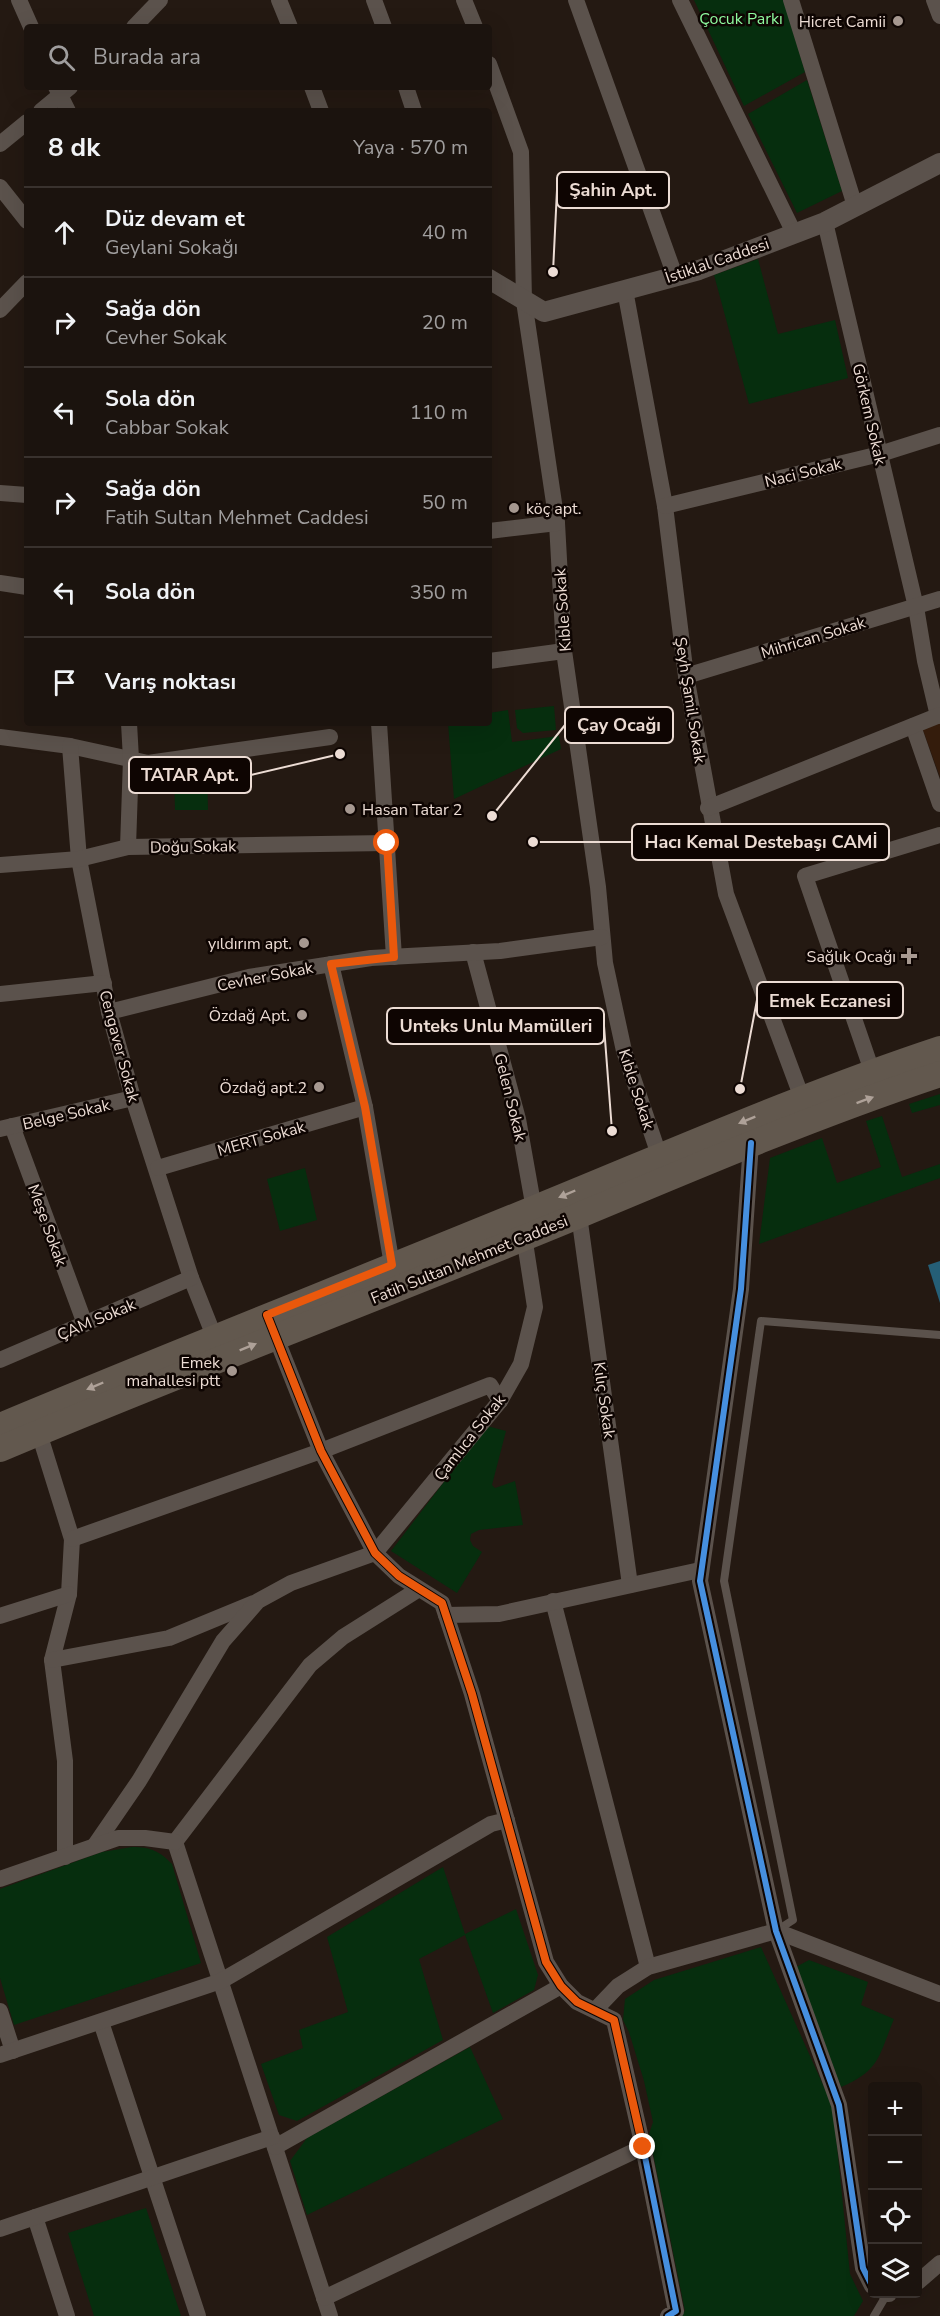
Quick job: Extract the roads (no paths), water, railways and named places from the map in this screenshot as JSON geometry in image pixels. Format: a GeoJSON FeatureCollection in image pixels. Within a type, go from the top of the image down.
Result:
{"type":"FeatureCollection","features":[{"type":"Feature","properties":{"kind":"main road"},"geometry":{"type":"LineString","coordinates":[[872,1071],[940,1049]]}},
{"type":"Feature","properties":{"kind":"main road","name":"Fatih Sultan Mehmet Caddesi"},"geometry":{"type":"LineString","coordinates":[[0,1449],[271,1325],[392,1265],[534,1209],[659,1155],[872,1071]]}},
{"type":"Feature","properties":{"kind":"main road","name":"Fatih Sultan Mehmet Caddesi"},"geometry":{"type":"LineString","coordinates":[[0,1426],[214,1336],[271,1325],[524,1236],[752,1143],[940,1074]]}},
{"type":"Feature","properties":{"kind":"street"},"geometry":{"type":"LineString","coordinates":[[19,0],[30,24]]}},
{"type":"Feature","properties":{"kind":"street"},"geometry":{"type":"LineString","coordinates":[[137,24],[160,0]]}},
{"type":"Feature","properties":{"kind":"street"},"geometry":{"type":"LineString","coordinates":[[279,0],[289,24]]}},
{"type":"Feature","properties":{"kind":"street"},"geometry":{"type":"LineString","coordinates":[[374,0],[383,24]]}},
{"type":"Feature","properties":{"kind":"street"},"geometry":{"type":"LineString","coordinates":[[464,0],[474,24]]}},
{"type":"Feature","properties":{"kind":"street"},"geometry":{"type":"LineString","coordinates":[[576,0],[675,276]]}},
{"type":"Feature","properties":{"kind":"street"},"geometry":{"type":"LineString","coordinates":[[680,0],[794,233]]}},
{"type":"Feature","properties":{"kind":"street"},"geometry":{"type":"LineString","coordinates":[[791,0],[855,206]]}},
{"type":"Feature","properties":{"kind":"street"},"geometry":{"type":"LineString","coordinates":[[934,0],[940,16]]}},
{"type":"Feature","properties":{"kind":"street","name":"Kıble Sokak"},"geometry":{"type":"LineString","coordinates":[[492,72],[521,152],[524,301],[557,524],[564,651],[605,963],[624,1051],[659,1155]]}},
{"type":"Feature","properties":{"kind":"street"},"geometry":{"type":"LineString","coordinates":[[44,108],[62,90],[67,108]]}},
{"type":"Feature","properties":{"kind":"street"},"geometry":{"type":"LineString","coordinates":[[313,90],[320,108]]}},
{"type":"Feature","properties":{"kind":"street"},"geometry":{"type":"LineString","coordinates":[[407,90],[413,108]]}},
{"type":"Feature","properties":{"kind":"street"},"geometry":{"type":"LineString","coordinates":[[0,144],[24,124]]}},
{"type":"Feature","properties":{"kind":"street","name":"İstiklal Caddesi"},"geometry":{"type":"LineString","coordinates":[[492,281],[544,312],[699,270],[825,222],[940,163]]}},
{"type":"Feature","properties":{"kind":"street"},"geometry":{"type":"LineString","coordinates":[[0,187],[24,217]]}},
{"type":"Feature","properties":{"kind":"street","name":"Görkem Sokak"},"geometry":{"type":"LineString","coordinates":[[825,222],[916,607],[925,661],[939,715]]}},
{"type":"Feature","properties":{"kind":"street"},"geometry":{"type":"LineString","coordinates":[[0,310],[24,285]]}},
{"type":"Feature","properties":{"kind":"street","name":"Şeyh Şamil Sokak"},"geometry":{"type":"LineString","coordinates":[[625,290],[665,506],[686,676],[708,808],[726,894],[802,1098]]}},
{"type":"Feature","properties":{"kind":"street","name":"Naci Sokak"},"geometry":{"type":"LineString","coordinates":[[665,506],[880,454],[940,435]]}},
{"type":"Feature","properties":{"kind":"street"},"geometry":{"type":"LineString","coordinates":[[0,493],[24,495]]}},
{"type":"Feature","properties":{"kind":"street"},"geometry":{"type":"LineString","coordinates":[[492,531],[557,524]]}},
{"type":"Feature","properties":{"kind":"street"},"geometry":{"type":"LineString","coordinates":[[0,583],[24,587]]}},
{"type":"Feature","properties":{"kind":"street","name":"Mihrican Sokak"},"geometry":{"type":"LineString","coordinates":[[686,676],[940,599]]}},
{"type":"Feature","properties":{"kind":"street"},"geometry":{"type":"LineString","coordinates":[[492,661],[564,651]]}},
{"type":"Feature","properties":{"kind":"street"},"geometry":{"type":"LineString","coordinates":[[708,808],[939,715]]}},
{"type":"Feature","properties":{"kind":"street"},"geometry":{"type":"LineString","coordinates":[[128,847],[131,759],[129,726]]}},
{"type":"Feature","properties":{"kind":"street"},"geometry":{"type":"LineString","coordinates":[[379,726],[394,957]]}},
{"type":"Feature","properties":{"kind":"street"},"geometry":{"type":"LineString","coordinates":[[913,726],[940,804]]}},
{"type":"Feature","properties":{"kind":"street"},"geometry":{"type":"LineString","coordinates":[[0,737],[70,746],[147,764],[330,737]]}},
{"type":"Feature","properties":{"kind":"street","name":"Cengaver Sokak"},"geometry":{"type":"LineString","coordinates":[[70,746],[79,858],[109,1012],[133,1098],[158,1168],[191,1278],[214,1336]]}},
{"type":"Feature","properties":{"kind":"street"},"geometry":{"type":"LineString","coordinates":[[872,1071],[805,876],[940,836]]}},
{"type":"Feature","properties":{"kind":"street","name":"Doğu Sokak"},"geometry":{"type":"LineString","coordinates":[[0,865],[79,858],[128,847],[387,843]]}},
{"type":"Feature","properties":{"kind":"street","name":"Cevher Sokak"},"geometry":{"type":"LineString","coordinates":[[109,1012],[249,976],[394,957],[473,952],[602,938]]}},
{"type":"Feature","properties":{"kind":"street","name":"Gelen Sokak"},"geometry":{"type":"LineString","coordinates":[[473,952],[518,1119],[534,1209]]}},
{"type":"Feature","properties":{"kind":"street"},"geometry":{"type":"LineString","coordinates":[[331,964],[365,1107],[392,1265]]}},
{"type":"Feature","properties":{"kind":"street"},"geometry":{"type":"LineString","coordinates":[[0,994],[104,983]]}},
{"type":"Feature","properties":{"kind":"street","name":"Belge Sokak"},"geometry":{"type":"LineString","coordinates":[[6,1128],[133,1098]]}},
{"type":"Feature","properties":{"kind":"street","name":"MERT Sokak"},"geometry":{"type":"LineString","coordinates":[[158,1168],[365,1107]]}},
{"type":"Feature","properties":{"kind":"street","name":"Meşe Sokak"},"geometry":{"type":"LineString","coordinates":[[6,1128],[85,1324]]}},
{"type":"Feature","properties":{"kind":"street"},"geometry":{"type":"LineString","coordinates":[[752,1143],[741,1289],[700,1570],[702,1592],[776,1931],[839,2105],[863,2268],[868,2277]]}},
{"type":"Feature","properties":{"kind":"street","name":"Kılıç Sokak"},"geometry":{"type":"LineString","coordinates":[[579,1215],[630,1585]]}},
{"type":"Feature","properties":{"kind":"street","name":"Çamlıca Sokak"},"geometry":{"type":"LineString","coordinates":[[375,1553],[500,1401],[521,1364],[535,1307],[524,1236]]}},
{"type":"Feature","properties":{"kind":"street","name":"ÇAM Sokak"},"geometry":{"type":"LineString","coordinates":[[0,1360],[191,1278]]}},
{"type":"Feature","properties":{"kind":"street"},"geometry":{"type":"LineString","coordinates":[[271,1325],[321,1451],[375,1553],[399,1576],[442,1603],[472,1694],[546,1962],[561,1986],[577,2002],[596,2009],[614,2020],[643,2147],[676,2311],[668,2316]]}},
{"type":"Feature","properties":{"kind":"street"},"geometry":{"type":"LineString","coordinates":[[72,1539],[321,1451],[489,1385],[500,1401]]}},
{"type":"Feature","properties":{"kind":"street"},"geometry":{"type":"LineString","coordinates":[[39,1433],[72,1539],[69,1594],[52,1660],[65,1761],[65,1857]]}},
{"type":"Feature","properties":{"kind":"street"},"geometry":{"type":"LineString","coordinates":[[52,1660],[169,1638],[258,1601],[291,1583],[375,1553]]}},
{"type":"Feature","properties":{"kind":"street"},"geometry":{"type":"LineString","coordinates":[[446,1615],[499,1614],[700,1570]]}},
{"type":"Feature","properties":{"kind":"street"},"geometry":{"type":"LineString","coordinates":[[175,1842],[310,1665],[343,1637],[419,1589]]}},
{"type":"Feature","properties":{"kind":"street"},"geometry":{"type":"LineString","coordinates":[[0,1616],[69,1594]]}},
{"type":"Feature","properties":{"kind":"street"},"geometry":{"type":"LineString","coordinates":[[95,1845],[139,1781],[223,1641],[258,1601]]}},
{"type":"Feature","properties":{"kind":"street"},"geometry":{"type":"LineString","coordinates":[[553,1601],[648,1967]]}},
{"type":"Feature","properties":{"kind":"street"},"geometry":{"type":"LineString","coordinates":[[0,2011],[7,2053],[221,1981],[491,1824],[507,1820]]}},
{"type":"Feature","properties":{"kind":"street"},"geometry":{"type":"LineString","coordinates":[[0,1879],[118,1838],[145,1838],[175,1842]]}},
{"type":"Feature","properties":{"kind":"street"},"geometry":{"type":"LineString","coordinates":[[175,1842],[330,2316]]}},
{"type":"Feature","properties":{"kind":"street"},"geometry":{"type":"LineString","coordinates":[[596,2009],[618,1986],[648,1967],[776,1931],[940,1994]]}},
{"type":"Feature","properties":{"kind":"street"},"geometry":{"type":"LineString","coordinates":[[0,2229],[152,2177],[273,2142],[561,1986]]}},
{"type":"Feature","properties":{"kind":"street"},"geometry":{"type":"LineString","coordinates":[[101,2022],[198,2316]]}},
{"type":"Feature","properties":{"kind":"street"},"geometry":{"type":"LineString","coordinates":[[324,2298],[643,2147]]}},
{"type":"Feature","properties":{"kind":"street"},"geometry":{"type":"LineString","coordinates":[[35,2217],[67,2316]]}},
{"type":"Feature","properties":{"kind":"street"},"geometry":{"type":"LineString","coordinates":[[922,2279],[940,2263]]}},
{"type":"Feature","properties":{"kind":"lane"},"geometry":{"type":"LineString","coordinates":[[776,1931],[793,1920],[724,1581],[761,1321],[940,1335]]}},
{"type":"Feature","properties":{"kind":"lane"},"geometry":{"type":"LineString","coordinates":[[874,2316],[885,2298]]}},
{"type":"Feature","properties":{"kind":"water"},"geometry":{"type":"Polygon","coordinates":[[[940,1261],[940,1303],[928,1265],[940,1261]]]}},
{"type":"Feature","properties":{"kind":"place","name":"Hicret Camii"},"geometry":{"type":"Point","coordinates":[898,21]}},
{"type":"Feature","properties":{"kind":"place","name":"Şahin Apt."},"geometry":{"type":"Point","coordinates":[553,272]}},
{"type":"Feature","properties":{"kind":"place","name":"köç apt."},"geometry":{"type":"Point","coordinates":[514,508]}},
{"type":"Feature","properties":{"kind":"place","name":"TATAR Apt."},"geometry":{"type":"Point","coordinates":[340,754]}},
{"type":"Feature","properties":{"kind":"place","name":"Hasan Tatar 2"},"geometry":{"type":"Point","coordinates":[350,809]}},
{"type":"Feature","properties":{"kind":"place","name":"Çay Ocağı"},"geometry":{"type":"Point","coordinates":[492,816]}},
{"type":"Feature","properties":{"kind":"place","name":"Hacı Kemal Destebaşı CAMİ"},"geometry":{"type":"Point","coordinates":[533,842]}},
{"type":"Feature","properties":{"kind":"place","name":"yıldırım apt."},"geometry":{"type":"Point","coordinates":[304,943]}},
{"type":"Feature","properties":{"kind":"place","name":"Sağlık Ocağı"},"geometry":{"type":"Point","coordinates":[909,956]}},
{"type":"Feature","properties":{"kind":"place","name":"Özdağ Apt."},"geometry":{"type":"Point","coordinates":[302,1015]}},
{"type":"Feature","properties":{"kind":"place","name":"Özdağ apt.2"},"geometry":{"type":"Point","coordinates":[319,1087]}},
{"type":"Feature","properties":{"kind":"place","name":"Emek Eczanesi"},"geometry":{"type":"Point","coordinates":[740,1089]}},
{"type":"Feature","properties":{"kind":"place","name":"Unteks Unlu Mamülleri"},"geometry":{"type":"Point","coordinates":[612,1131]}},
{"type":"Feature","properties":{"kind":"place","name":"Emek mahallesi ptt"},"geometry":{"type":"Point","coordinates":[232,1371]}},
{"type":"Feature","properties":{"kind":"park label","name":"Çocuk Parkı"},"geometry":{"type":"Point","coordinates":[741,18]}}]}
